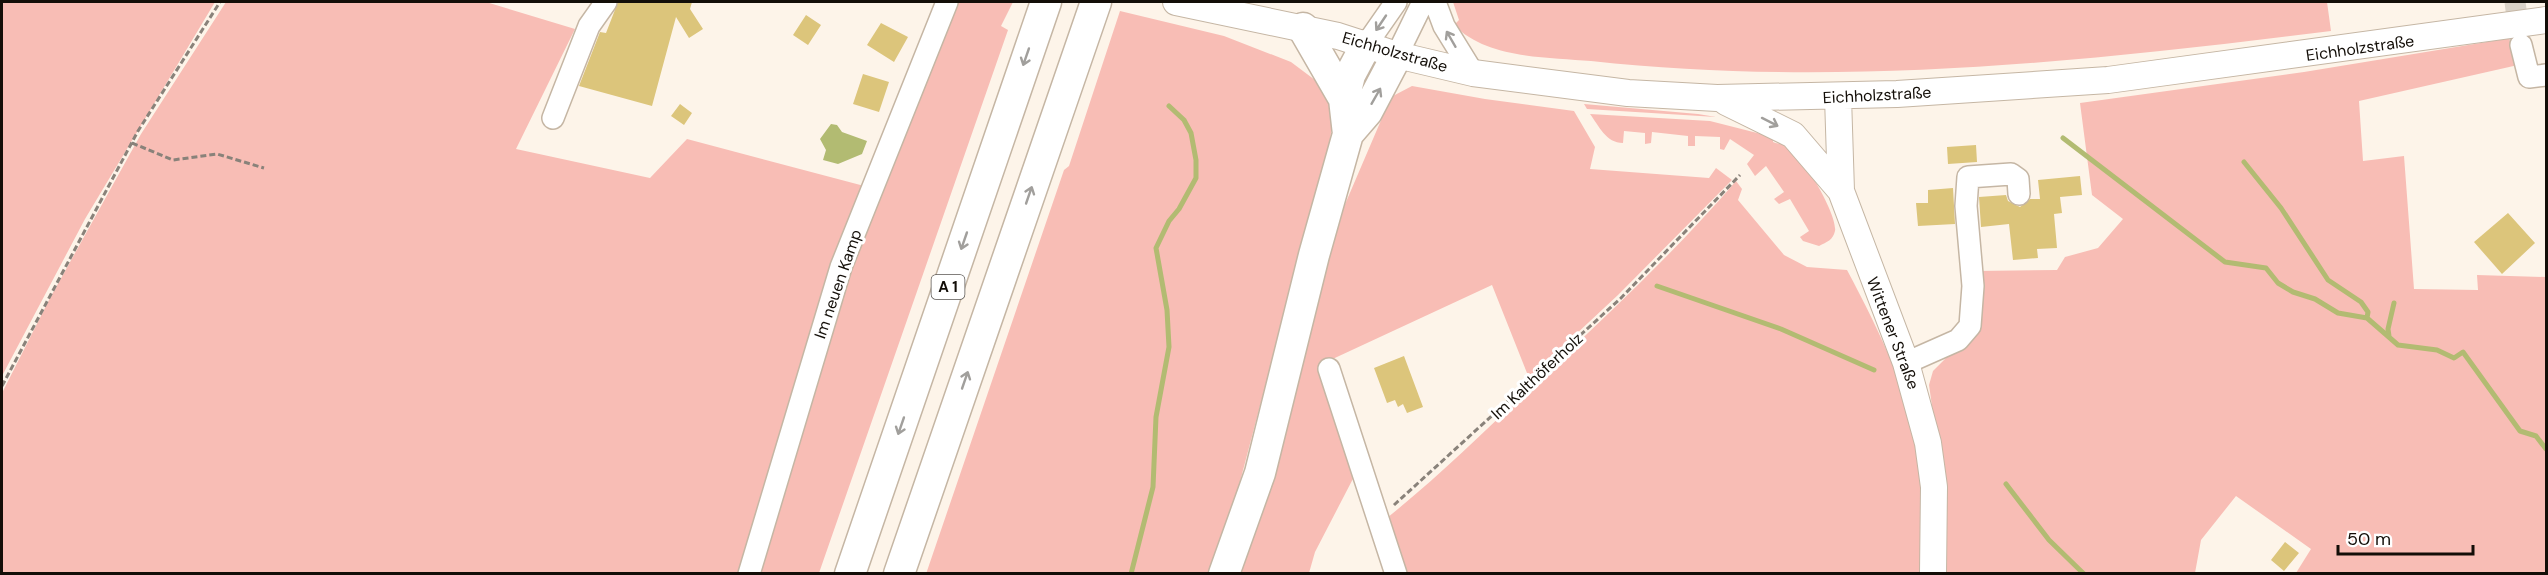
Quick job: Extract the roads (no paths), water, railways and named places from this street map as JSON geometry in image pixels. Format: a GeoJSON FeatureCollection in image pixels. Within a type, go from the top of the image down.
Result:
{"type":"FeatureCollection","features":[{"type":"Feature","properties":{"kind":"highway","name":"A 1"},"geometry":{"type":"LineString","coordinates":[[850,573],[1046,2]]}},
{"type":"Feature","properties":{"kind":"highway"},"geometry":{"type":"LineString","coordinates":[[899,573],[1096,2]]}},
{"type":"Feature","properties":{"kind":"highway"},"geometry":{"type":"LineString","coordinates":[[1303,28],[1344,99]]}},
{"type":"Feature","properties":{"kind":"highway"},"geometry":{"type":"LineString","coordinates":[[1224,573],[1260,473],[1314,255],[1348,134],[1344,99],[1350,75],[1366,45]]}},
{"type":"Feature","properties":{"kind":"highway"},"geometry":{"type":"LineString","coordinates":[[1348,134],[1367,112],[1397,55]]}},
{"type":"Feature","properties":{"kind":"highway"},"geometry":{"type":"LineString","coordinates":[[919,573],[939,455]]}},
{"type":"Feature","properties":{"kind":"main road","name":"Eichholzstraße"},"geometry":{"type":"LineString","coordinates":[[1176,2],[1303,28],[1397,55],[1473,73],[1628,93],[1718,98],[1838,97],[2108,80],[2252,63],[2547,20]]}},
{"type":"Feature","properties":{"kind":"main road","name":"Wittener Straße"},"geometry":{"type":"LineString","coordinates":[[1838,97],[1837,138],[1841,191],[1906,363],[1928,443],[1934,487],[1933,573]]}},
{"type":"Feature","properties":{"kind":"main road"},"geometry":{"type":"LineString","coordinates":[[1718,98],[1793,135],[1841,191]]}},
{"type":"Feature","properties":{"kind":"street"},"geometry":{"type":"LineString","coordinates":[[553,118],[589,26],[606,2]]}},
{"type":"Feature","properties":{"kind":"street","name":"Im neuen Kamp"},"geometry":{"type":"LineString","coordinates":[[749,573],[841,267],[947,2]]}},
{"type":"Feature","properties":{"kind":"street"},"geometry":{"type":"LineString","coordinates":[[1366,45],[1396,2]]}},
{"type":"Feature","properties":{"kind":"street"},"geometry":{"type":"LineString","coordinates":[[1397,55],[1423,2]]}},
{"type":"Feature","properties":{"kind":"street"},"geometry":{"type":"LineString","coordinates":[[1435,2],[1444,26],[1473,73]]}},
{"type":"Feature","properties":{"kind":"street"},"geometry":{"type":"LineString","coordinates":[[2521,45],[2529,78],[2547,75]]}},
{"type":"Feature","properties":{"kind":"street"},"geometry":{"type":"LineString","coordinates":[[1906,363],[1958,340],[1970,326],[1972,286],[1966,206],[1968,177],[2011,174],[2018,179],[2019,194]]}},
{"type":"Feature","properties":{"kind":"street"},"geometry":{"type":"LineString","coordinates":[[1329,369],[1396,573]]}},
{"type":"Feature","properties":{"kind":"waterway"},"geometry":{"type":"LineString","coordinates":[[1131,574],[1153,487],[1156,417],[1169,347],[1167,310],[1156,248],[1169,221],[1179,209],[1196,178],[1196,160],[1191,133],[1184,120],[1169,106]]}},
{"type":"Feature","properties":{"kind":"waterway"},"geometry":{"type":"LineString","coordinates":[[2063,138],[2225,262],[2266,268],[2278,283],[2293,292],[2315,299],[2338,313],[2367,318],[2398,345],[2437,350],[2454,358],[2463,352],[2520,431],[2536,436],[2546,449]]}},
{"type":"Feature","properties":{"kind":"waterway"},"geometry":{"type":"LineString","coordinates":[[2244,162],[2281,208],[2328,280],[2361,302],[2368,312],[2367,318]]}},
{"type":"Feature","properties":{"kind":"waterway"},"geometry":{"type":"LineString","coordinates":[[1657,286],[1781,329],[1874,370]]}},
{"type":"Feature","properties":{"kind":"waterway"},"geometry":{"type":"LineString","coordinates":[[2389,336],[2388,329],[2394,303]]}},
{"type":"Feature","properties":{"kind":"waterway"},"geometry":{"type":"LineString","coordinates":[[2006,484],[2049,540],[2084,574]]}},
{"type":"Feature","properties":{"kind":"tunnel"},"geometry":{"type":"LineString","coordinates":[[2515,2],[2520,40]]}}]}
